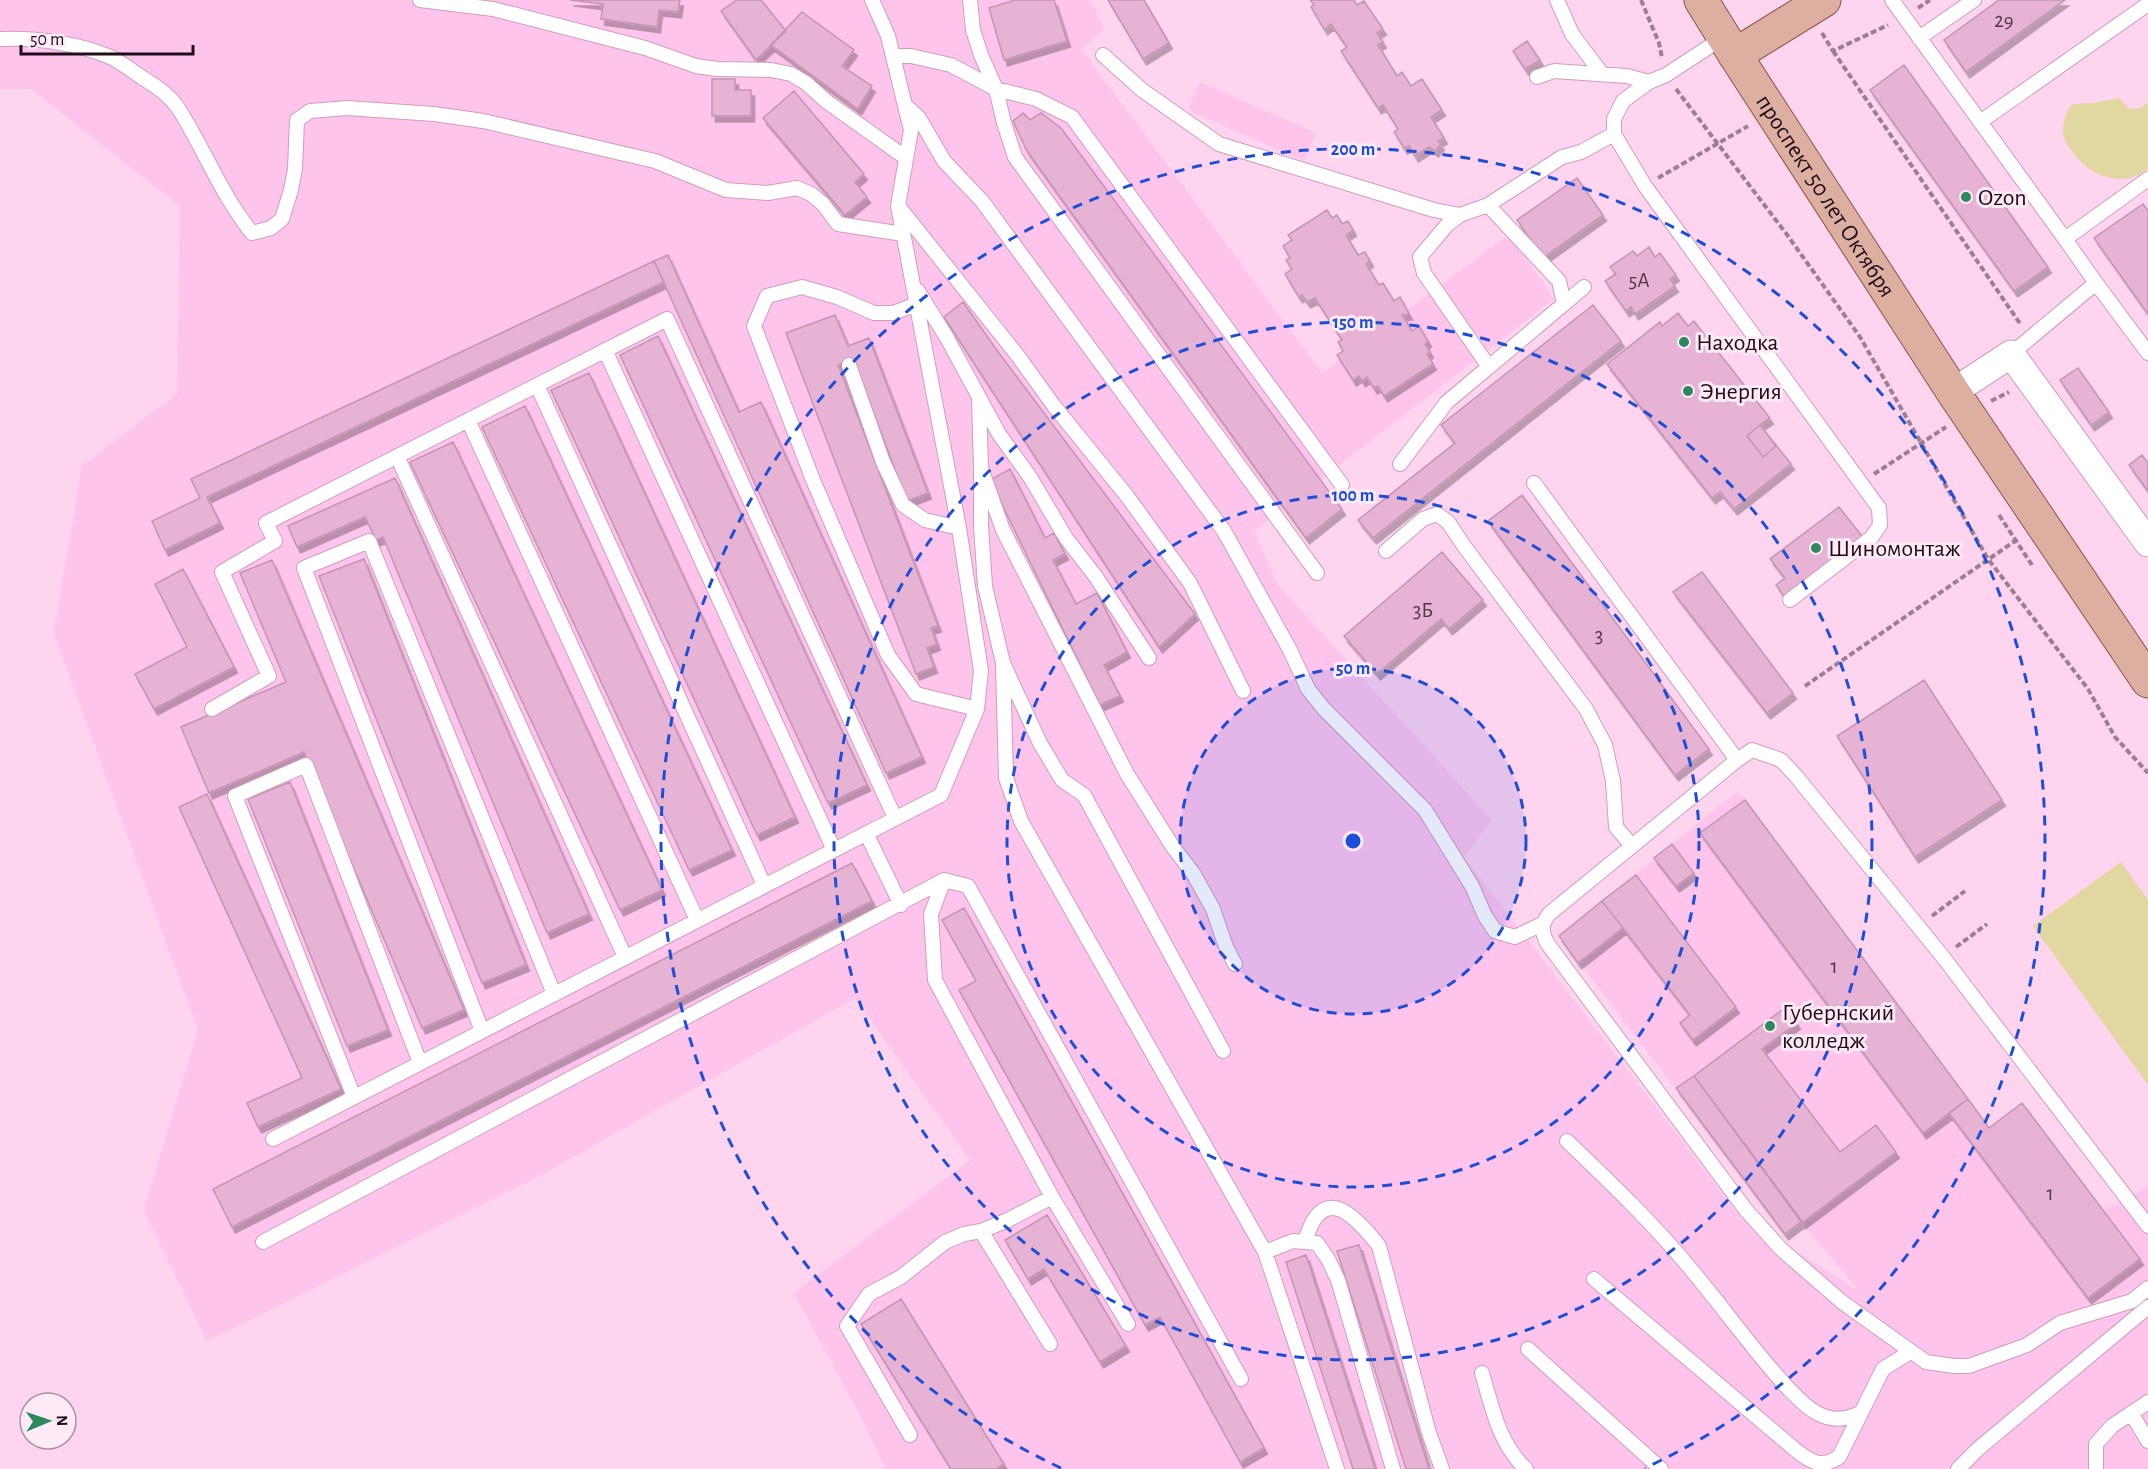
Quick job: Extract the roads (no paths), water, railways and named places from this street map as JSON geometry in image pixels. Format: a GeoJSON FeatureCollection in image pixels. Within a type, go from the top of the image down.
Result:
{"type":"FeatureCollection","features":[{"type":"Feature","properties":{"kind":"main road","name":"проспект 50 лет Октября"},"geometry":{"type":"LineString","coordinates":[[1701,0],[1953,392],[2148,681]]}},
{"type":"Feature","properties":{"kind":"main road"},"geometry":{"type":"LineString","coordinates":[[1729,46],[1816,5]]}},
{"type":"Feature","properties":{"kind":"street"},"geometry":{"type":"LineString","coordinates":[[1953,392],[2021,346],[2148,543]]}},
{"type":"Feature","properties":{"kind":"lane"},"geometry":{"type":"LineString","coordinates":[[420,0],[493,9],[645,48],[696,66],[717,69],[771,70],[791,74],[906,158]]}},
{"type":"Feature","properties":{"kind":"lane"},"geometry":{"type":"LineString","coordinates":[[273,1139],[941,795],[976,709],[981,671],[959,528],[898,206],[911,130],[888,36],[872,0]]}},
{"type":"Feature","properties":{"kind":"lane"},"geometry":{"type":"LineString","coordinates":[[970,0],[973,30],[996,89],[1015,157],[1317,573]]}},
{"type":"Feature","properties":{"kind":"lane"},"geometry":{"type":"LineString","coordinates":[[1557,0],[1572,34],[1602,74]]}},
{"type":"Feature","properties":{"kind":"lane"},"geometry":{"type":"LineString","coordinates":[[1892,0],[2148,353]]}},
{"type":"Feature","properties":{"kind":"lane"},"geometry":{"type":"LineString","coordinates":[[1919,38],[1974,0]]}},
{"type":"Feature","properties":{"kind":"lane"},"geometry":{"type":"LineString","coordinates":[[1980,122],[2148,4]]}},
{"type":"Feature","properties":{"kind":"lane"},"geometry":{"type":"LineString","coordinates":[[0,39],[27,39],[62,44],[109,56],[160,89],[179,109],[236,213],[252,232],[271,228],[282,219],[295,169],[297,120],[310,111],[347,108],[434,114],[483,121],[656,161],[726,190],[768,194],[797,188],[811,194],[823,204],[838,224],[903,234]]}},
{"type":"Feature","properties":{"kind":"lane"},"geometry":{"type":"LineString","coordinates":[[1729,46],[1649,82],[1623,102],[1614,119],[1614,134],[1645,186],[1879,508],[1880,525],[1870,538],[1790,600]]}},
{"type":"Feature","properties":{"kind":"lane"},"geometry":{"type":"LineString","coordinates":[[1103,55],[1142,90],[1219,144],[1434,210],[1460,215]]}},
{"type":"Feature","properties":{"kind":"lane"},"geometry":{"type":"LineString","coordinates":[[893,56],[911,56],[951,65],[996,89],[1036,99],[1072,117],[1342,485]]}},
{"type":"Feature","properties":{"kind":"lane"},"geometry":{"type":"LineString","coordinates":[[1537,77],[1554,70],[1627,76],[1649,82]]}},
{"type":"Feature","properties":{"kind":"lane"},"geometry":{"type":"LineString","coordinates":[[904,104],[918,118],[944,161],[982,201],[1224,531],[1290,650],[1308,689],[1324,709],[1425,810],[1472,886],[1485,916],[1495,931],[1515,937],[1542,924],[1549,914],[1752,750],[1781,760],[1942,957],[2148,1226]]}},
{"type":"Feature","properties":{"kind":"lane"},"geometry":{"type":"LineString","coordinates":[[1489,367],[1424,273],[1420,257],[1447,225],[1460,215],[1488,205],[1562,157],[1581,152],[1614,134]]}},
{"type":"Feature","properties":{"kind":"lane"},"geometry":{"type":"LineString","coordinates":[[2065,239],[2148,179]]}},
{"type":"Feature","properties":{"kind":"lane"},"geometry":{"type":"LineString","coordinates":[[1488,205],[1559,280],[1564,304]]}},
{"type":"Feature","properties":{"kind":"lane"},"geometry":{"type":"LineString","coordinates":[[898,206],[937,252],[1054,406],[1127,496],[1190,582],[1243,691]]}},
{"type":"Feature","properties":{"kind":"lane"},"geometry":{"type":"LineString","coordinates":[[2021,346],[2096,283]]}},
{"type":"Feature","properties":{"kind":"lane"},"geometry":{"type":"LineString","coordinates":[[914,284],[947,338],[999,434],[1030,477],[1066,538],[1096,577],[1149,658]]}},
{"type":"Feature","properties":{"kind":"lane"},"geometry":{"type":"LineString","coordinates":[[917,304],[893,313],[874,314],[837,297],[802,287],[767,296],[754,326],[813,480],[888,655],[916,694],[976,709]]}},
{"type":"Feature","properties":{"kind":"lane"},"geometry":{"type":"LineString","coordinates":[[1400,464],[1447,402],[1584,287]]}},
{"type":"Feature","properties":{"kind":"lane"},"geometry":{"type":"LineString","coordinates":[[212,709],[269,676],[222,572],[275,541],[266,523],[668,319],[895,818]]}},
{"type":"Feature","properties":{"kind":"lane"},"geometry":{"type":"LineString","coordinates":[[605,350],[834,850]]}},
{"type":"Feature","properties":{"kind":"lane"},"geometry":{"type":"LineString","coordinates":[[849,365],[883,462],[903,505],[925,520],[959,528]]}},
{"type":"Feature","properties":{"kind":"lane"},"geometry":{"type":"LineString","coordinates":[[537,384],[764,885]]}},
{"type":"Feature","properties":{"kind":"lane"},"geometry":{"type":"LineString","coordinates":[[979,399],[981,526],[985,586],[1003,663],[1006,778],[1021,821],[1265,1251],[1337,1469]]}},
{"type":"Feature","properties":{"kind":"lane"},"geometry":{"type":"LineString","coordinates":[[468,420],[697,920]]}},
{"type":"Feature","properties":{"kind":"lane"},"geometry":{"type":"LineString","coordinates":[[397,456],[625,957]]}},
{"type":"Feature","properties":{"kind":"lane"},"geometry":{"type":"LineString","coordinates":[[981,468],[1003,530],[1118,756],[1173,848],[1193,873],[1213,909],[1226,947],[1235,964]]}},
{"type":"Feature","properties":{"kind":"lane"},"geometry":{"type":"LineString","coordinates":[[1534,483],[1737,760]]}},
{"type":"Feature","properties":{"kind":"lane"},"geometry":{"type":"LineString","coordinates":[[1386,551],[1423,519],[1437,514],[1448,522],[1586,709],[1605,746],[1613,781],[1616,827],[1632,846]]}},
{"type":"Feature","properties":{"kind":"lane"},"geometry":{"type":"LineString","coordinates":[[482,1031],[304,568],[369,541],[554,994]]}},
{"type":"Feature","properties":{"kind":"lane"},"geometry":{"type":"LineString","coordinates":[[965,576],[989,603]]}},
{"type":"Feature","properties":{"kind":"lane"},"geometry":{"type":"LineString","coordinates":[[1003,663],[1040,743],[1062,780],[1084,795],[1223,1051]]}},
{"type":"Feature","properties":{"kind":"lane"},"geometry":{"type":"LineString","coordinates":[[354,1097],[235,796],[306,765],[420,1063]]}},
{"type":"Feature","properties":{"kind":"lane"},"geometry":{"type":"LineString","coordinates":[[866,833],[901,905]]}},
{"type":"Feature","properties":{"kind":"lane"},"geometry":{"type":"LineString","coordinates":[[944,880],[931,915],[935,980],[1052,1197],[1128,1324]]}},
{"type":"Feature","properties":{"kind":"lane"},"geometry":{"type":"LineString","coordinates":[[263,1242],[901,905],[944,880],[968,886],[1241,1379]]}},
{"type":"Feature","properties":{"kind":"lane"},"geometry":{"type":"LineString","coordinates":[[1542,924],[1542,933],[1547,943],[1746,1210],[1781,1249],[1842,1302],[1926,1362],[1969,1366],[2027,1345],[2061,1323],[2132,1301],[2148,1288]]}},
{"type":"Feature","properties":{"kind":"lane"},"geometry":{"type":"LineString","coordinates":[[1567,1141],[1629,1200],[1668,1243],[1769,1367],[1796,1396],[1816,1413],[1830,1419],[1852,1417],[1860,1413]]}},
{"type":"Feature","properties":{"kind":"lane"},"geometry":{"type":"LineString","coordinates":[[910,1435],[847,1326],[869,1294],[901,1277],[945,1242],[1008,1220],[1052,1197]]}},
{"type":"Feature","properties":{"kind":"lane"},"geometry":{"type":"LineString","coordinates":[[1305,1242],[1309,1227],[1318,1214],[1332,1208],[1348,1212],[1379,1246],[1429,1432],[1442,1469]]}},
{"type":"Feature","properties":{"kind":"lane"},"geometry":{"type":"LineString","coordinates":[[981,1231],[1050,1344]]}},
{"type":"Feature","properties":{"kind":"lane"},"geometry":{"type":"LineString","coordinates":[[1265,1251],[1293,1242],[1317,1243],[1328,1259],[1338,1280],[1393,1469]]}},
{"type":"Feature","properties":{"kind":"lane"},"geometry":{"type":"LineString","coordinates":[[1594,1279],[1808,1459],[1819,1464],[1830,1463],[1839,1457],[1883,1369],[1910,1352]]}},
{"type":"Feature","properties":{"kind":"lane"},"geometry":{"type":"LineString","coordinates":[[1958,1469],[1979,1448],[2148,1307]]}},
{"type":"Feature","properties":{"kind":"lane"},"geometry":{"type":"LineString","coordinates":[[1528,1349],[1661,1469]]}},
{"type":"Feature","properties":{"kind":"lane"},"geometry":{"type":"LineString","coordinates":[[1482,1372],[1498,1431],[1518,1462],[1526,1469]]}},
{"type":"Feature","properties":{"kind":"lane"},"geometry":{"type":"LineString","coordinates":[[2096,1469],[2096,1444],[2112,1426],[2148,1402]]}},
{"type":"Feature","properties":{"kind":"lane"},"geometry":{"type":"LineString","coordinates":[[2131,1413],[2148,1441]]}},
{"type":"Feature","properties":{"kind":"place","name":"Ozon"},"geometry":{"type":"Point","coordinates":[1966,197]}},
{"type":"Feature","properties":{"kind":"place","name":"Находка"},"geometry":{"type":"Point","coordinates":[1684,342]}},
{"type":"Feature","properties":{"kind":"place","name":"Энергия"},"geometry":{"type":"Point","coordinates":[1688,391]}},
{"type":"Feature","properties":{"kind":"place","name":"Шиномонтаж"},"geometry":{"type":"Point","coordinates":[1816,548]}},
{"type":"Feature","properties":{"kind":"place","name":"Губернский колледж"},"geometry":{"type":"Point","coordinates":[1770,1026]}}]}
